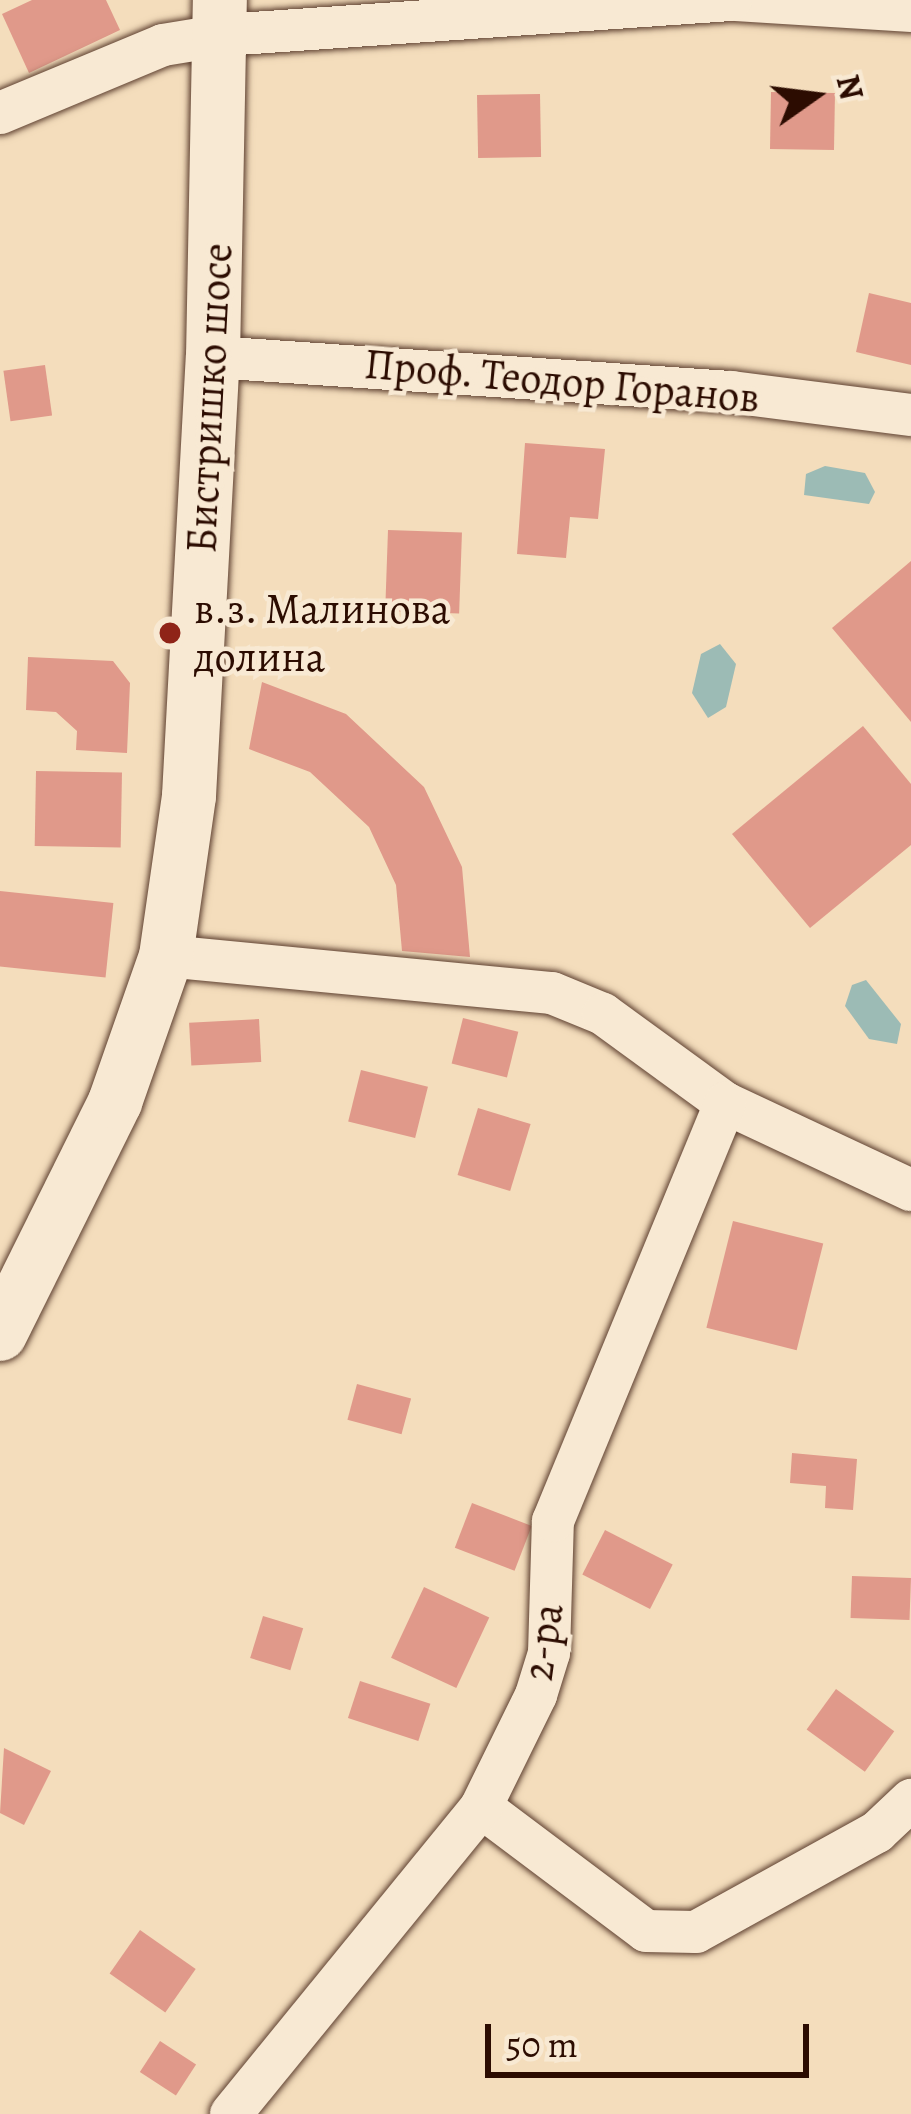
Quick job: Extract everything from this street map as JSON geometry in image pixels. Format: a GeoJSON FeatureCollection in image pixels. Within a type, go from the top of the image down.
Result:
{"type":"FeatureCollection","features":[{"type":"Feature","properties":{"kind":"street"},"geometry":{"type":"LineString","coordinates":[[0,113],[222,17],[734,0],[911,11]]}},
{"type":"Feature","properties":{"kind":"street","name":"Бистришко шосе"},"geometry":{"type":"LineString","coordinates":[[0,1334],[115,1102],[166,956],[189,796],[213,356],[222,17]]}},
{"type":"Feature","properties":{"kind":"street","name":"Проф. Теодор Горанов"},"geometry":{"type":"LineString","coordinates":[[213,356],[731,392],[911,415]]}},
{"type":"Feature","properties":{"kind":"street"},"geometry":{"type":"LineString","coordinates":[[166,956],[552,993],[603,1014],[725,1103],[911,1190]]}},
{"type":"Feature","properties":{"kind":"street","name":"2-ра"},"geometry":{"type":"LineString","coordinates":[[231,2114],[482,1808],[549,1653],[553,1521],[725,1103]]}},
{"type":"Feature","properties":{"kind":"street"},"geometry":{"type":"LineString","coordinates":[[482,1808],[646,1931],[696,1932],[877,1832],[911,1800]]}},
{"type":"Feature","properties":{"kind":"water"},"geometry":{"type":"Polygon","coordinates":[[[825,466],[865,473],[875,492],[869,504],[804,495],[806,474],[825,466]]]}},
{"type":"Feature","properties":{"kind":"water"},"geometry":{"type":"Polygon","coordinates":[[[720,644],[736,664],[726,707],[708,718],[692,693],[701,654],[720,644]]]}},
{"type":"Feature","properties":{"kind":"water"},"geometry":{"type":"Polygon","coordinates":[[[866,980],[901,1024],[897,1044],[869,1039],[845,1006],[852,985],[866,980]]]}},
{"type":"Feature","properties":{"kind":"building"},"geometry":{"type":"Polygon","coordinates":[[[32,0],[106,0],[120,30],[29,73],[2,14],[32,0]]]}},
{"type":"Feature","properties":{"kind":"building"},"geometry":{"type":"Polygon","coordinates":[[[771,92],[835,93],[834,150],[770,149],[771,92]]]}},
{"type":"Feature","properties":{"kind":"building"},"geometry":{"type":"Polygon","coordinates":[[[540,94],[541,157],[478,158],[477,95],[540,94]]]}},
{"type":"Feature","properties":{"kind":"building"},"geometry":{"type":"Polygon","coordinates":[[[869,293],[911,303],[911,365],[856,352],[869,293]]]}},
{"type":"Feature","properties":{"kind":"building"},"geometry":{"type":"Polygon","coordinates":[[[45,365],[52,416],[11,421],[3,371],[45,365]]]}},
{"type":"Feature","properties":{"kind":"building"},"geometry":{"type":"Polygon","coordinates":[[[525,443],[605,449],[598,519],[570,517],[566,558],[517,554],[525,443]]]}},
{"type":"Feature","properties":{"kind":"building"},"geometry":{"type":"Polygon","coordinates":[[[388,530],[462,533],[459,614],[385,611],[388,530]]]}},
{"type":"Feature","properties":{"kind":"building"},"geometry":{"type":"Polygon","coordinates":[[[911,561],[911,722],[832,628],[911,561]]]}},
{"type":"Feature","properties":{"kind":"building"},"geometry":{"type":"Polygon","coordinates":[[[28,657],[113,661],[130,683],[127,753],[76,750],[77,731],[56,712],[26,710],[28,657]]]}},
{"type":"Feature","properties":{"kind":"building"},"geometry":{"type":"Polygon","coordinates":[[[262,682],[346,714],[424,787],[462,867],[470,957],[402,951],[396,885],[369,827],[310,772],[249,749],[262,682]]]}},
{"type":"Feature","properties":{"kind":"building"},"geometry":{"type":"Polygon","coordinates":[[[863,726],[911,784],[911,845],[810,928],[732,834],[863,726]]]}},
{"type":"Feature","properties":{"kind":"building"},"geometry":{"type":"Polygon","coordinates":[[[36,771],[122,773],[121,847],[35,846],[36,771]]]}},
{"type":"Feature","properties":{"kind":"building"},"geometry":{"type":"Polygon","coordinates":[[[0,891],[113,903],[106,978],[0,966],[0,891]]]}},
{"type":"Feature","properties":{"kind":"building"},"geometry":{"type":"Polygon","coordinates":[[[463,1018],[518,1032],[507,1077],[452,1064],[463,1018]]]}},
{"type":"Feature","properties":{"kind":"building"},"geometry":{"type":"Polygon","coordinates":[[[259,1019],[261,1062],[191,1066],[189,1023],[259,1019]]]}},
{"type":"Feature","properties":{"kind":"building"},"geometry":{"type":"Polygon","coordinates":[[[361,1070],[428,1087],[415,1138],[348,1121],[361,1070]]]}},
{"type":"Feature","properties":{"kind":"building"},"geometry":{"type":"Polygon","coordinates":[[[478,1108],[531,1124],[510,1191],[458,1175],[478,1108]]]}},
{"type":"Feature","properties":{"kind":"building"},"geometry":{"type":"Polygon","coordinates":[[[733,1221],[823,1243],[797,1350],[706,1328],[733,1221]]]}},
{"type":"Feature","properties":{"kind":"building"},"geometry":{"type":"Polygon","coordinates":[[[357,1384],[411,1398],[402,1434],[347,1420],[357,1384]]]}},
{"type":"Feature","properties":{"kind":"building"},"geometry":{"type":"Polygon","coordinates":[[[792,1453],[857,1459],[853,1510],[825,1508],[826,1486],[790,1483],[792,1453]]]}},
{"type":"Feature","properties":{"kind":"building"},"geometry":{"type":"Polygon","coordinates":[[[472,1503],[532,1526],[515,1571],[455,1548],[472,1503]]]}},
{"type":"Feature","properties":{"kind":"building"},"geometry":{"type":"Polygon","coordinates":[[[605,1530],[673,1565],[650,1609],[582,1575],[605,1530]]]}},
{"type":"Feature","properties":{"kind":"building"},"geometry":{"type":"Polygon","coordinates":[[[852,1576],[911,1578],[909,1620],[851,1618],[852,1576]]]}},
{"type":"Feature","properties":{"kind":"building"},"geometry":{"type":"Polygon","coordinates":[[[424,1587],[489,1617],[456,1688],[391,1658],[424,1587]]]}},
{"type":"Feature","properties":{"kind":"building"},"geometry":{"type":"Polygon","coordinates":[[[263,1616],[303,1628],[290,1670],[250,1658],[263,1616]]]}},
{"type":"Feature","properties":{"kind":"building"},"geometry":{"type":"Polygon","coordinates":[[[360,1681],[430,1704],[418,1741],[348,1718],[360,1681]]]}},
{"type":"Feature","properties":{"kind":"building"},"geometry":{"type":"Polygon","coordinates":[[[836,1689],[894,1731],[865,1772],[807,1729],[836,1689]]]}},
{"type":"Feature","properties":{"kind":"building"},"geometry":{"type":"Polygon","coordinates":[[[4,1748],[51,1771],[24,1825],[0,1813],[4,1748]]]}},
{"type":"Feature","properties":{"kind":"building"},"geometry":{"type":"Polygon","coordinates":[[[140,1930],[196,1969],[165,2012],[110,1973],[140,1930]]]}},
{"type":"Feature","properties":{"kind":"building"},"geometry":{"type":"Polygon","coordinates":[[[160,2041],[196,2064],[176,2095],[140,2072],[160,2041]]]}},
{"type":"Feature","properties":{"kind":"place","name":"в.з. Малинова долина"},"geometry":{"type":"Point","coordinates":[170,633]}}]}
